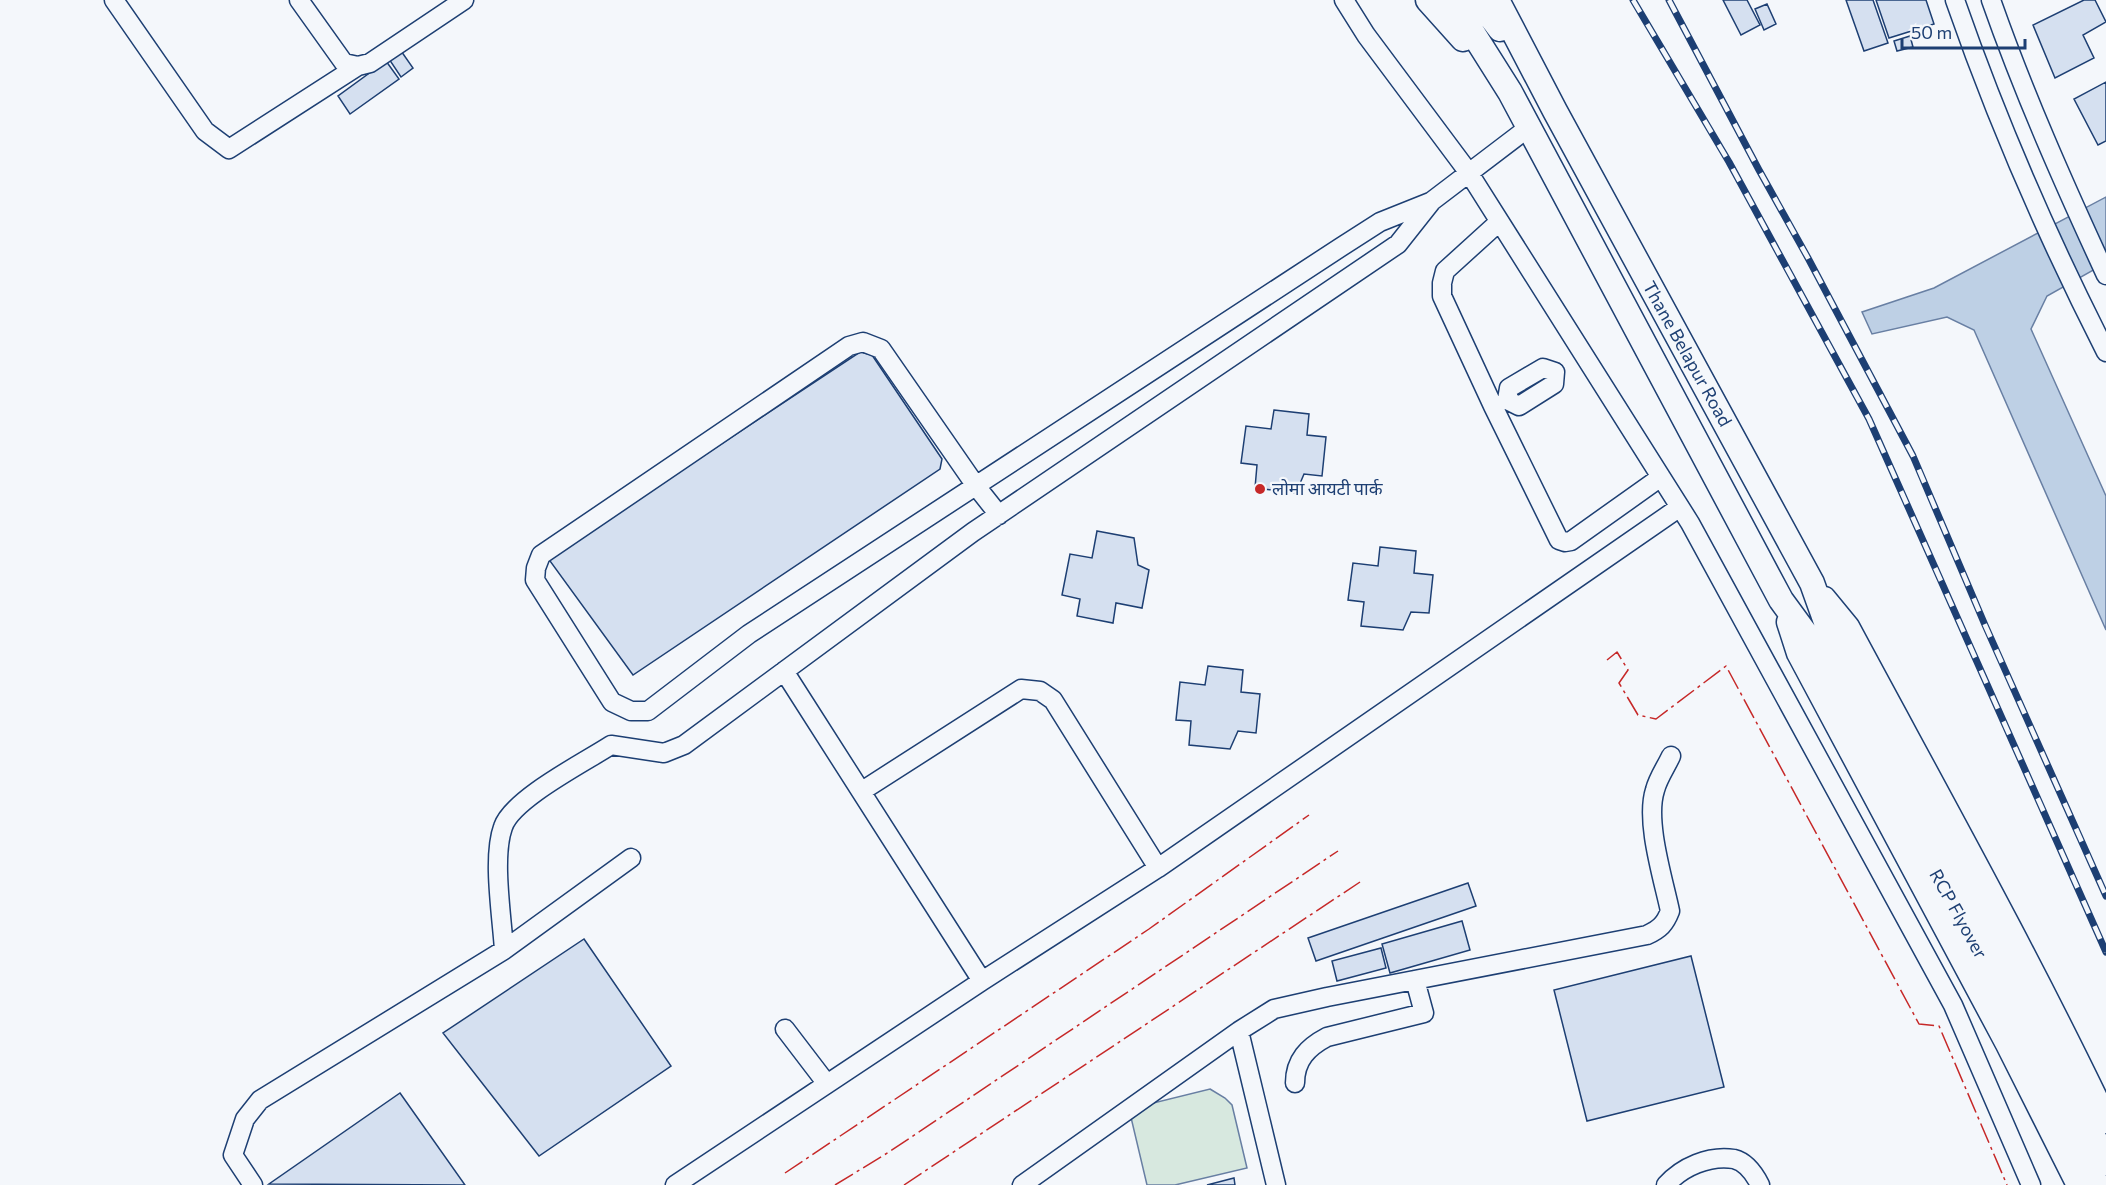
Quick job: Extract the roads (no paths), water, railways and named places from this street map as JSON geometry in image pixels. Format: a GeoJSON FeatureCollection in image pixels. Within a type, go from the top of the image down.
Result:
{"type":"FeatureCollection","features":[{"type":"Feature","properties":{"kind":"main road"},"geometry":{"type":"LineString","coordinates":[[1428,0],[1510,92]]}},
{"type":"Feature","properties":{"kind":"main road"},"geometry":{"type":"LineString","coordinates":[[1452,0],[1510,92]]}},
{"type":"Feature","properties":{"kind":"main road"},"geometry":{"type":"LineString","coordinates":[[1478,0],[1536,76]]}},
{"type":"Feature","properties":{"kind":"main road"},"geometry":{"type":"LineString","coordinates":[[1497,0],[1536,76]]}},
{"type":"Feature","properties":{"kind":"main road","name":"Thane Belapur Road"},"geometry":{"type":"LineString","coordinates":[[1536,76],[1812,583],[1822,640]]}},
{"type":"Feature","properties":{"kind":"main road","name":"Thane Belapur Road"},"geometry":{"type":"LineString","coordinates":[[1510,92],[1781,600],[1822,640]]}},
{"type":"Feature","properties":{"kind":"main road"},"geometry":{"type":"LineString","coordinates":[[1812,583],[1847,627],[2056,1017],[2106,1121]]}},
{"type":"Feature","properties":{"kind":"main road"},"geometry":{"type":"LineString","coordinates":[[1781,600],[1799,653],[2008,1044],[2079,1185]]}},
{"type":"Feature","properties":{"kind":"main road","name":"RCP Flyover"},"geometry":{"type":"LineString","coordinates":[[1822,640],[2041,1026],[2106,1163]]}},
{"type":"Feature","properties":{"kind":"main road","name":"RCP Flyover"},"geometry":{"type":"LineString","coordinates":[[1822,640],[2024,1035],[2097,1185]]}},
{"type":"Feature","properties":{"kind":"street"},"geometry":{"type":"LineString","coordinates":[[114,0],[205,131],[229,149],[358,66],[370,63],[464,0]]}},
{"type":"Feature","properties":{"kind":"street"},"geometry":{"type":"LineString","coordinates":[[299,0],[344,63],[358,66]]}},
{"type":"Feature","properties":{"kind":"street"},"geometry":{"type":"LineString","coordinates":[[1344,0],[1366,35],[1469,174],[1680,507],[1953,1005],[2031,1185]]}},
{"type":"Feature","properties":{"kind":"street"},"geometry":{"type":"LineString","coordinates":[[1955,0],[1983,81],[2023,178],[2106,352]]}},
{"type":"Feature","properties":{"kind":"street"},"geometry":{"type":"LineString","coordinates":[[1992,0],[2015,68],[2055,165],[2106,274]]}},
{"type":"Feature","properties":{"kind":"street"},"geometry":{"type":"LineString","coordinates":[[999,515],[976,486],[881,349],[863,342],[849,346],[541,555],[536,568],[535,580],[612,702],[631,711],[648,711],[749,634],[976,486],[1380,222],[1432,201],[1528,128]]}},
{"type":"Feature","properties":{"kind":"street"},"geometry":{"type":"LineString","coordinates":[[504,950],[498,849],[503,824],[521,802],[611,745],[664,753],[684,745],[999,515],[1398,244],[1432,201]]}},
{"type":"Feature","properties":{"kind":"street"},"geometry":{"type":"LineString","coordinates":[[1499,222],[1445,271],[1442,296],[1500,403],[1559,540],[1571,541],[1661,477]]}},
{"type":"Feature","properties":{"kind":"street"},"geometry":{"type":"LineString","coordinates":[[1500,403],[1519,406],[1554,384],[1555,372],[1583,355]]}},
{"type":"Feature","properties":{"kind":"street"},"geometry":{"type":"LineString","coordinates":[[675,1185],[982,981],[1158,868],[1680,507]]}},
{"type":"Feature","properties":{"kind":"street"},"geometry":{"type":"LineString","coordinates":[[784,671],[982,981]]}},
{"type":"Feature","properties":{"kind":"street"},"geometry":{"type":"LineString","coordinates":[[862,791],[1021,689],[1040,691],[1053,700],[1158,868]]}},
{"type":"Feature","properties":{"kind":"street"},"geometry":{"type":"LineString","coordinates":[[1022,1185],[1239,1031],[1274,1009],[1647,935],[1659,930],[1666,922],[1670,911],[1652,825],[1651,806],[1655,789],[1671,756]]}},
{"type":"Feature","properties":{"kind":"street"},"geometry":{"type":"LineString","coordinates":[[253,1185],[233,1155],[245,1119],[260,1100],[504,950],[631,858]]}},
{"type":"Feature","properties":{"kind":"street"},"geometry":{"type":"LineString","coordinates":[[1295,1083],[1295,1070],[1300,1058],[1315,1044],[1327,1037],[1424,1013],[1415,980]]}},
{"type":"Feature","properties":{"kind":"street"},"geometry":{"type":"LineString","coordinates":[[785,1029],[827,1084]]}},
{"type":"Feature","properties":{"kind":"street"},"geometry":{"type":"LineString","coordinates":[[1239,1031],[1276,1185]]}},
{"type":"Feature","properties":{"kind":"street"},"geometry":{"type":"LineString","coordinates":[[1666,1185],[1675,1175],[1704,1161],[1736,1159],[1754,1173],[1760,1185]]}},
{"type":"Feature","properties":{"kind":"water"},"geometry":{"type":"Polygon","coordinates":[[[2106,197],[2106,263],[2047,296],[2031,329],[2106,496],[2106,630],[1974,330],[1947,317],[1872,334],[1862,312],[1934,288],[2106,197]]]}},
{"type":"Feature","properties":{"kind":"railway"},"geometry":{"type":"LineString","coordinates":[[1633,0],[1729,162],[1869,419],[2106,952]]}},
{"type":"Feature","properties":{"kind":"railway"},"geometry":{"type":"LineString","coordinates":[[1669,0],[1913,456],[1985,625],[2106,896]]}},
{"type":"Feature","properties":{"kind":"place","name":"लोमा आयटी पार्क"},"geometry":{"type":"Point","coordinates":[1260,489]}}]}
